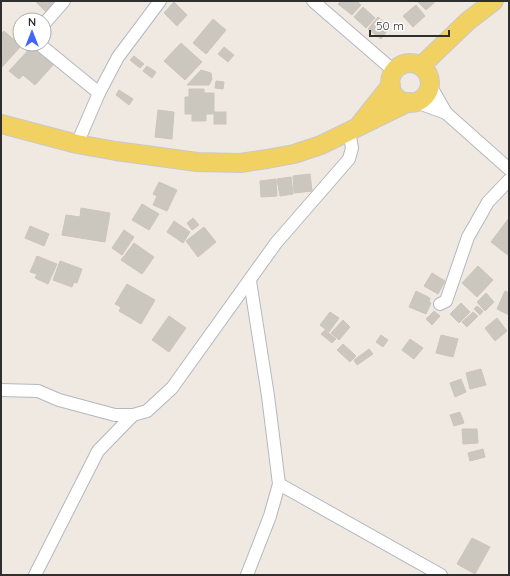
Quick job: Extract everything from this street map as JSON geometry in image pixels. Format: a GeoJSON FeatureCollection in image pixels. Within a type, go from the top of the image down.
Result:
{"type":"FeatureCollection","features":[{"type":"Feature","properties":{"kind":"main road"},"geometry":{"type":"LineString","coordinates":[[421,66],[468,21],[494,1]]}},
{"type":"Feature","properties":{"kind":"main road"},"geometry":{"type":"LineString","coordinates":[[1,124],[77,144],[116,151],[197,162],[240,163],[294,154],[321,145],[413,102],[425,96],[430,86],[428,74],[421,66],[410,63],[404,64],[353,129]]}},
{"type":"Feature","properties":{"kind":"main road"},"geometry":{"type":"LineString","coordinates":[[392,78],[395,95],[404,101],[413,102]]}},
{"type":"Feature","properties":{"kind":"street"},"geometry":{"type":"LineString","coordinates":[[52,15],[64,1]]}},
{"type":"Feature","properties":{"kind":"street"},"geometry":{"type":"LineString","coordinates":[[77,144],[99,93],[118,57],[160,1]]}},
{"type":"Feature","properties":{"kind":"street"},"geometry":{"type":"LineString","coordinates":[[313,1],[392,78]]}},
{"type":"Feature","properties":{"kind":"street"},"geometry":{"type":"LineString","coordinates":[[49,52],[99,93]]}},
{"type":"Feature","properties":{"kind":"street"},"geometry":{"type":"LineString","coordinates":[[430,86],[446,113],[509,169]]}},
{"type":"Feature","properties":{"kind":"street"},"geometry":{"type":"LineString","coordinates":[[413,102],[446,113]]}},
{"type":"Feature","properties":{"kind":"street"},"geometry":{"type":"LineString","coordinates":[[1,390],[38,391],[59,400],[115,415],[133,415],[147,411],[172,388],[276,243],[349,159],[352,148],[353,129]]}},
{"type":"Feature","properties":{"kind":"street"},"geometry":{"type":"LineString","coordinates":[[440,304],[446,301],[468,237],[488,202],[509,180]]}},
{"type":"Feature","properties":{"kind":"street"},"geometry":{"type":"LineString","coordinates":[[247,575],[270,516],[278,484],[268,396],[250,281]]}},
{"type":"Feature","properties":{"kind":"street"},"geometry":{"type":"LineString","coordinates":[[35,575],[98,451],[133,415]]}},
{"type":"Feature","properties":{"kind":"street"},"geometry":{"type":"LineString","coordinates":[[278,484],[442,575]]}},
{"type":"Feature","properties":{"kind":"building"},"geometry":{"type":"Polygon","coordinates":[[[35,1],[59,1],[48,12],[46,12],[35,1]]]}},
{"type":"Feature","properties":{"kind":"building"},"geometry":{"type":"Polygon","coordinates":[[[341,1],[357,1],[361,5],[352,15],[338,4],[341,1]]]}},
{"type":"Feature","properties":{"kind":"building"},"geometry":{"type":"Polygon","coordinates":[[[417,1],[436,1],[426,10],[417,1]]]}},
{"type":"Feature","properties":{"kind":"building"},"geometry":{"type":"Polygon","coordinates":[[[174,2],[187,15],[177,26],[164,13],[174,2]]]}},
{"type":"Feature","properties":{"kind":"building"},"geometry":{"type":"Polygon","coordinates":[[[416,5],[425,16],[413,27],[403,16],[416,5]]]}},
{"type":"Feature","properties":{"kind":"building"},"geometry":{"type":"Polygon","coordinates":[[[363,7],[375,18],[366,28],[354,17],[363,7]]]}},
{"type":"Feature","properties":{"kind":"building"},"geometry":{"type":"Polygon","coordinates":[[[378,17],[390,27],[381,39],[368,29],[378,17]]]}},
{"type":"Feature","properties":{"kind":"building"},"geometry":{"type":"Polygon","coordinates":[[[213,19],[226,30],[206,54],[193,43],[213,19]]]}},
{"type":"Feature","properties":{"kind":"building"},"geometry":{"type":"Polygon","coordinates":[[[4,31],[12,38],[12,52],[16,52],[2,67],[1,34],[4,31]]]}},
{"type":"Feature","properties":{"kind":"building"},"geometry":{"type":"Polygon","coordinates":[[[181,43],[202,62],[185,80],[164,61],[181,43]]]}},
{"type":"Feature","properties":{"kind":"building"},"geometry":{"type":"Polygon","coordinates":[[[224,47],[234,55],[228,62],[218,54],[224,47]]]}},
{"type":"Feature","properties":{"kind":"building"},"geometry":{"type":"Polygon","coordinates":[[[27,52],[41,52],[54,64],[35,85],[23,75],[19,79],[9,71],[27,52]]]}},
{"type":"Feature","properties":{"kind":"building"},"geometry":{"type":"Polygon","coordinates":[[[134,56],[144,64],[140,68],[130,60],[134,56]]]}},
{"type":"Feature","properties":{"kind":"building"},"geometry":{"type":"Polygon","coordinates":[[[147,66],[156,72],[152,78],[143,71],[147,66]]]}},
{"type":"Feature","properties":{"kind":"building"},"geometry":{"type":"Polygon","coordinates":[[[201,70],[211,73],[212,79],[209,85],[187,85],[201,70]]]}},
{"type":"Feature","properties":{"kind":"building"},"geometry":{"type":"Polygon","coordinates":[[[216,81],[224,82],[223,89],[215,88],[216,81]]]}},
{"type":"Feature","properties":{"kind":"building"},"geometry":{"type":"Polygon","coordinates":[[[189,89],[204,89],[204,93],[214,93],[214,114],[206,114],[206,121],[192,121],[192,114],[185,114],[185,97],[189,97],[189,89]]]}},
{"type":"Feature","properties":{"kind":"building"},"geometry":{"type":"Polygon","coordinates":[[[119,90],[133,99],[129,105],[116,95],[119,90]]]}},
{"type":"Feature","properties":{"kind":"building"},"geometry":{"type":"Polygon","coordinates":[[[158,110],[174,112],[172,139],[155,137],[158,110]]]}},
{"type":"Feature","properties":{"kind":"building"},"geometry":{"type":"Polygon","coordinates":[[[214,112],[226,112],[226,124],[214,124],[214,112]]]}},
{"type":"Feature","properties":{"kind":"building"},"geometry":{"type":"Polygon","coordinates":[[[310,174],[312,191],[294,193],[293,176],[310,174]]]}},
{"type":"Feature","properties":{"kind":"building"},"geometry":{"type":"Polygon","coordinates":[[[291,177],[293,194],[280,196],[277,179],[291,177]]]}},
{"type":"Feature","properties":{"kind":"building"},"geometry":{"type":"Polygon","coordinates":[[[276,179],[277,196],[261,197],[260,181],[276,179]]]}},
{"type":"Feature","properties":{"kind":"building"},"geometry":{"type":"Polygon","coordinates":[[[159,182],[177,190],[167,211],[153,205],[157,196],[153,194],[159,182]]]}},
{"type":"Feature","properties":{"kind":"building"},"geometry":{"type":"Polygon","coordinates":[[[142,204],[159,214],[149,230],[132,220],[142,204]]]}},
{"type":"Feature","properties":{"kind":"building"},"geometry":{"type":"Polygon","coordinates":[[[81,208],[110,213],[105,242],[62,235],[66,215],[80,217],[81,208]]]}},
{"type":"Feature","properties":{"kind":"building"},"geometry":{"type":"Polygon","coordinates":[[[193,218],[199,225],[192,230],[187,223],[193,218]]]}},
{"type":"Feature","properties":{"kind":"building"},"geometry":{"type":"Polygon","coordinates":[[[509,218],[509,256],[491,242],[509,218]]]}},
{"type":"Feature","properties":{"kind":"building"},"geometry":{"type":"Polygon","coordinates":[[[174,221],[190,232],[183,243],[167,232],[174,221]]]}},
{"type":"Feature","properties":{"kind":"building"},"geometry":{"type":"Polygon","coordinates":[[[30,226],[49,234],[44,246],[25,238],[30,226]]]}},
{"type":"Feature","properties":{"kind":"building"},"geometry":{"type":"Polygon","coordinates":[[[204,227],[216,242],[198,257],[186,241],[204,227]]]}},
{"type":"Feature","properties":{"kind":"building"},"geometry":{"type":"Polygon","coordinates":[[[124,230],[134,237],[122,255],[112,248],[124,230]]]}},
{"type":"Feature","properties":{"kind":"building"},"geometry":{"type":"Polygon","coordinates":[[[134,243],[154,257],[142,274],[121,260],[134,243]]]}},
{"type":"Feature","properties":{"kind":"building"},"geometry":{"type":"Polygon","coordinates":[[[37,256],[57,264],[48,284],[35,278],[37,274],[30,272],[37,256]]]}},
{"type":"Feature","properties":{"kind":"building"},"geometry":{"type":"Polygon","coordinates":[[[60,261],[82,269],[77,283],[74,282],[72,287],[53,280],[60,261]]]}},
{"type":"Feature","properties":{"kind":"building"},"geometry":{"type":"Polygon","coordinates":[[[478,266],[493,280],[477,297],[462,283],[478,266]]]}},
{"type":"Feature","properties":{"kind":"building"},"geometry":{"type":"Polygon","coordinates":[[[432,273],[445,281],[438,294],[424,286],[432,273]]]}},
{"type":"Feature","properties":{"kind":"building"},"geometry":{"type":"Polygon","coordinates":[[[127,284],[155,300],[141,324],[119,311],[121,307],[115,304],[127,284]]]}},
{"type":"Feature","properties":{"kind":"building"},"geometry":{"type":"Polygon","coordinates":[[[416,291],[430,298],[429,302],[431,303],[426,314],[409,307],[416,291]]]}},
{"type":"Feature","properties":{"kind":"building"},"geometry":{"type":"Polygon","coordinates":[[[505,291],[509,293],[509,315],[497,309],[505,291]]]}},
{"type":"Feature","properties":{"kind":"building"},"geometry":{"type":"Polygon","coordinates":[[[486,293],[494,302],[485,311],[477,302],[486,293]]]}},
{"type":"Feature","properties":{"kind":"building"},"geometry":{"type":"Polygon","coordinates":[[[461,303],[470,312],[459,323],[450,314],[461,303]]]}},
{"type":"Feature","properties":{"kind":"building"},"geometry":{"type":"Polygon","coordinates":[[[477,306],[483,311],[480,315],[474,309],[477,306]]]}},
{"type":"Feature","properties":{"kind":"building"},"geometry":{"type":"Polygon","coordinates":[[[434,311],[440,316],[432,325],[426,319],[434,311]]]}},
{"type":"Feature","properties":{"kind":"building"},"geometry":{"type":"Polygon","coordinates":[[[330,312],[339,318],[329,332],[320,325],[330,312]]]}},
{"type":"Feature","properties":{"kind":"building"},"geometry":{"type":"Polygon","coordinates":[[[473,312],[478,316],[467,327],[462,322],[473,312]]]}},
{"type":"Feature","properties":{"kind":"building"},"geometry":{"type":"Polygon","coordinates":[[[169,316],[186,328],[169,352],[152,340],[169,316]]]}},
{"type":"Feature","properties":{"kind":"building"},"geometry":{"type":"Polygon","coordinates":[[[497,318],[507,331],[495,341],[485,328],[497,318]]]}},
{"type":"Feature","properties":{"kind":"building"},"geometry":{"type":"Polygon","coordinates":[[[343,320],[350,327],[339,340],[331,333],[343,320]]]}},
{"type":"Feature","properties":{"kind":"building"},"geometry":{"type":"Polygon","coordinates":[[[325,330],[336,339],[332,343],[321,334],[325,330]]]}},
{"type":"Feature","properties":{"kind":"building"},"geometry":{"type":"Polygon","coordinates":[[[381,335],[388,340],[383,347],[376,342],[381,335]]]}},
{"type":"Feature","properties":{"kind":"building"},"geometry":{"type":"Polygon","coordinates":[[[441,335],[458,339],[453,357],[436,353],[441,335]]]}},
{"type":"Feature","properties":{"kind":"building"},"geometry":{"type":"Polygon","coordinates":[[[410,339],[423,348],[414,359],[402,350],[410,339]]]}},
{"type":"Feature","properties":{"kind":"building"},"geometry":{"type":"Polygon","coordinates":[[[343,344],[356,356],[350,362],[337,350],[343,344]]]}},
{"type":"Feature","properties":{"kind":"building"},"geometry":{"type":"Polygon","coordinates":[[[369,349],[373,354],[357,365],[354,360],[369,349]]]}},
{"type":"Feature","properties":{"kind":"building"},"geometry":{"type":"Polygon","coordinates":[[[481,369],[486,385],[470,389],[466,373],[481,369]]]}},
{"type":"Feature","properties":{"kind":"building"},"geometry":{"type":"Polygon","coordinates":[[[461,379],[466,392],[455,397],[450,383],[461,379]]]}},
{"type":"Feature","properties":{"kind":"building"},"geometry":{"type":"Polygon","coordinates":[[[460,412],[464,423],[454,426],[450,415],[460,412]]]}},
{"type":"Feature","properties":{"kind":"building"},"geometry":{"type":"Polygon","coordinates":[[[462,429],[477,429],[478,443],[463,444],[462,429]]]}},
{"type":"Feature","properties":{"kind":"building"},"geometry":{"type":"Polygon","coordinates":[[[483,449],[485,457],[470,461],[468,453],[483,449]]]}},
{"type":"Feature","properties":{"kind":"building"},"geometry":{"type":"Polygon","coordinates":[[[472,538],[490,547],[475,574],[457,564],[472,538]]]}}]}
